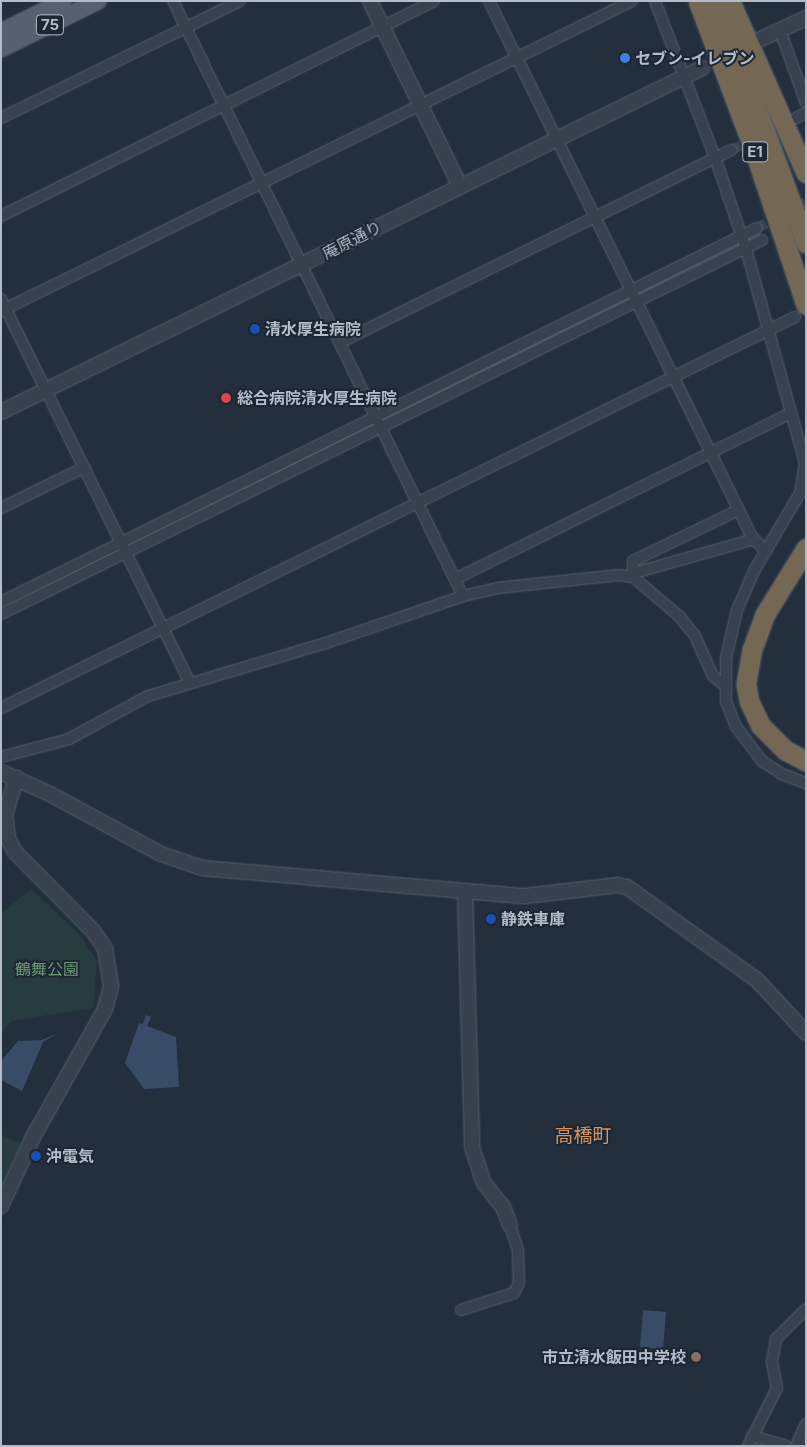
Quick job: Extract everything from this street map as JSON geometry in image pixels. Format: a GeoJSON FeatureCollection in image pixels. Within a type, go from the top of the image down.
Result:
{"type":"FeatureCollection","features":[{"type":"Feature","properties":{"kind":"highway","name":"E1"},"geometry":{"type":"LineString","coordinates":[[698,1],[754,150],[800,311]]}},
{"type":"Feature","properties":{"kind":"highway","name":"E1"},"geometry":{"type":"LineString","coordinates":[[718,1],[806,242]]}},
{"type":"Feature","properties":{"kind":"highway"},"geometry":{"type":"LineString","coordinates":[[730,1],[806,173]]}},
{"type":"Feature","properties":{"kind":"highway"},"geometry":{"type":"LineString","coordinates":[[806,548],[765,614],[752,649],[746,684],[760,725],[785,750],[806,761]]}},
{"type":"Feature","properties":{"kind":"highway"},"geometry":{"type":"LineString","coordinates":[[806,563],[769,626],[760,650],[757,669],[759,704],[767,720],[779,733],[806,747]]}},
{"type":"Feature","properties":{"kind":"main road","name":"75"},"geometry":{"type":"LineString","coordinates":[[1,32],[63,1]]}},
{"type":"Feature","properties":{"kind":"main road","name":"75"},"geometry":{"type":"LineString","coordinates":[[1,49],[98,1]]}},
{"type":"Feature","properties":{"kind":"street"},"geometry":{"type":"LineString","coordinates":[[173,1],[301,266],[384,429],[463,596]]}},
{"type":"Feature","properties":{"kind":"street"},"geometry":{"type":"LineString","coordinates":[[1,118],[240,1]]}},
{"type":"Feature","properties":{"kind":"street"},"geometry":{"type":"LineString","coordinates":[[370,1],[460,186]]}},
{"type":"Feature","properties":{"kind":"street"},"geometry":{"type":"LineString","coordinates":[[1,216],[434,1]]}},
{"type":"Feature","properties":{"kind":"street"},"geometry":{"type":"LineString","coordinates":[[488,1],[634,303],[738,510],[754,539],[766,551]]}},
{"type":"Feature","properties":{"kind":"street"},"geometry":{"type":"LineString","coordinates":[[190,683],[128,553],[3,306],[261,183],[632,1]]}},
{"type":"Feature","properties":{"kind":"street"},"geometry":{"type":"LineString","coordinates":[[655,1],[715,157],[742,236],[770,330],[805,463],[804,477],[792,510],[766,551],[737,610],[726,658],[725,686],[735,725],[749,746],[762,761],[782,774],[806,783]]}},
{"type":"Feature","properties":{"kind":"street"},"geometry":{"type":"LineString","coordinates":[[761,39],[806,18]]}},
{"type":"Feature","properties":{"kind":"street"},"geometry":{"type":"LineString","coordinates":[[780,30],[806,103]]}},
{"type":"Feature","properties":{"kind":"street","name":"庵原通り"},"geometry":{"type":"LineString","coordinates":[[1,412],[555,141],[683,75],[702,68]]}},
{"type":"Feature","properties":{"kind":"street"},"geometry":{"type":"LineString","coordinates":[[341,342],[732,150]]}},
{"type":"Feature","properties":{"kind":"street"},"geometry":{"type":"LineString","coordinates":[[1,602],[757,228]]}},
{"type":"Feature","properties":{"kind":"street"},"geometry":{"type":"LineString","coordinates":[[1,614],[384,429],[762,240]]}},
{"type":"Feature","properties":{"kind":"street"},"geometry":{"type":"LineString","coordinates":[[1,708],[770,330],[800,311]]}},
{"type":"Feature","properties":{"kind":"street"},"geometry":{"type":"LineString","coordinates":[[455,579],[791,413]]}},
{"type":"Feature","properties":{"kind":"street"},"geometry":{"type":"LineString","coordinates":[[1,508],[84,467]]}},
{"type":"Feature","properties":{"kind":"street"},"geometry":{"type":"LineString","coordinates":[[725,686],[713,676],[695,636],[680,616],[634,575],[633,561],[738,510]]}},
{"type":"Feature","properties":{"kind":"street"},"geometry":{"type":"LineString","coordinates":[[1,757],[69,739],[130,704],[190,683],[326,643],[463,596],[497,588],[634,575],[754,539]]}},
{"type":"Feature","properties":{"kind":"street"},"geometry":{"type":"LineString","coordinates":[[1,772],[16,778],[161,854],[202,868],[525,896],[618,885],[628,887],[757,980],[805,1031]]}},
{"type":"Feature","properties":{"kind":"street"},"geometry":{"type":"LineString","coordinates":[[1,1206],[33,1137],[105,1009],[111,986],[104,948],[94,932],[14,852],[3,816],[16,778]]}},
{"type":"Feature","properties":{"kind":"street"},"geometry":{"type":"LineString","coordinates":[[461,1310],[514,1292],[519,1283],[518,1250],[510,1225],[503,1207],[484,1183],[472,1147],[465,891]]}},
{"type":"Feature","properties":{"kind":"street"},"geometry":{"type":"LineString","coordinates":[[786,1446],[750,1441],[777,1388],[772,1362],[776,1339],[806,1309]]}},
{"type":"Feature","properties":{"kind":"street"},"geometry":{"type":"LineString","coordinates":[[800,1442],[806,1424]]}},
{"type":"Feature","properties":{"kind":"green space","name":"鶴舞公園"},"geometry":{"type":"Polygon","coordinates":[[[31,889],[80,935],[97,961],[93,1008],[11,1021],[1,1032],[1,914],[31,889]]]}},
{"type":"Feature","properties":{"kind":"green space"},"geometry":{"type":"Polygon","coordinates":[[[1,1135],[21,1143],[1,1185],[1,1135]]]}},
{"type":"Feature","properties":{"kind":"water"},"geometry":{"type":"Polygon","coordinates":[[[146,1015],[151,1017],[147,1026],[176,1037],[179,1087],[144,1089],[125,1063],[139,1023],[143,1024],[146,1015]]]}},
{"type":"Feature","properties":{"kind":"water"},"geometry":{"type":"Polygon","coordinates":[[[58,1033],[43,1042],[22,1091],[1,1080],[1,1061],[18,1041],[42,1040],[58,1033]]]}},
{"type":"Feature","properties":{"kind":"water"},"geometry":{"type":"Polygon","coordinates":[[[643,1310],[666,1312],[663,1349],[640,1347],[643,1310]]]}},
{"type":"Feature","properties":{"kind":"waterway"},"geometry":{"type":"LineString","coordinates":[[199,509],[758,235]]}},
{"type":"Feature","properties":{"kind":"tunnel"},"geometry":{"type":"LineString","coordinates":[[731,150],[753,140]]}},
{"type":"Feature","properties":{"kind":"tunnel"},"geometry":{"type":"LineString","coordinates":[[757,228],[806,202]]}},
{"type":"Feature","properties":{"kind":"place","name":"セブン-イレブン"},"geometry":{"type":"Point","coordinates":[625,58]}},
{"type":"Feature","properties":{"kind":"place","name":"清水厚生病院"},"geometry":{"type":"Point","coordinates":[255,329]}},
{"type":"Feature","properties":{"kind":"place","name":"総合病院清水厚生病院"},"geometry":{"type":"Point","coordinates":[226,398]}},
{"type":"Feature","properties":{"kind":"place","name":"静鉄車庫"},"geometry":{"type":"Point","coordinates":[491,919]}},
{"type":"Feature","properties":{"kind":"place","name":"沖電気"},"geometry":{"type":"Point","coordinates":[36,1156]}},
{"type":"Feature","properties":{"kind":"place","name":"市立清水飯田中学校"},"geometry":{"type":"Point","coordinates":[696,1357]}},
{"type":"Feature","properties":{"kind":"district","name":"高橋町"},"geometry":{"type":"Point","coordinates":[583,1136]}}]}
